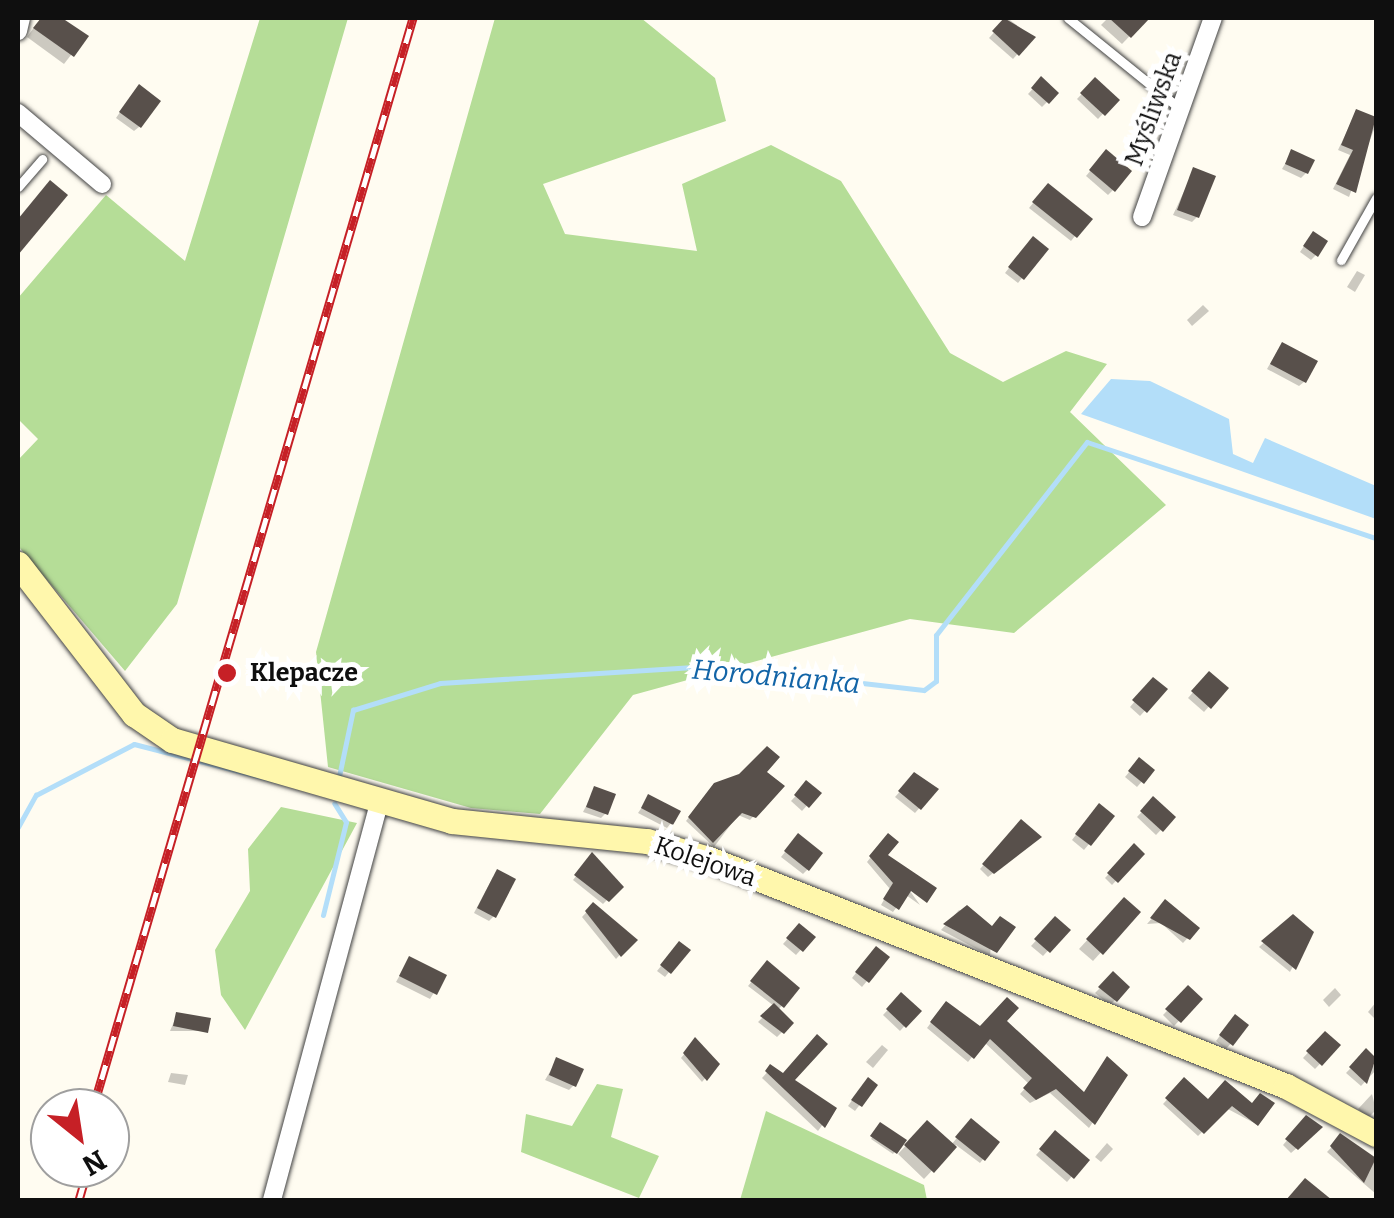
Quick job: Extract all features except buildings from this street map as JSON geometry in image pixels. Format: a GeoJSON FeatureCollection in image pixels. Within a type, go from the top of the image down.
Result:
{"type":"FeatureCollection","features":[{"type":"Feature","properties":{"kind":"street"},"geometry":{"type":"LineString","coordinates":[[18,31],[21,18]]}},
{"type":"Feature","properties":{"kind":"street","name":"Myśliwska"},"geometry":{"type":"LineString","coordinates":[[1142,217],[1213,18]]}},
{"type":"Feature","properties":{"kind":"street"},"geometry":{"type":"LineString","coordinates":[[18,112],[102,184]]}},
{"type":"Feature","properties":{"kind":"street","name":"Kolejowa"},"geometry":{"type":"LineString","coordinates":[[18,564],[153,729],[452,821],[648,841],[709,859],[1286,1086],[1376,1134]]}},
{"type":"Feature","properties":{"kind":"street"},"geometry":{"type":"LineString","coordinates":[[272,1200],[380,800]]}},
{"type":"Feature","properties":{"kind":"lane"},"geometry":{"type":"LineString","coordinates":[[1068,18],[1179,108]]}},
{"type":"Feature","properties":{"kind":"lane"},"geometry":{"type":"LineString","coordinates":[[18,187],[42,160]]}},
{"type":"Feature","properties":{"kind":"lane"},"geometry":{"type":"LineString","coordinates":[[1341,260],[1376,198]]}},
{"type":"Feature","properties":{"kind":"green space"},"geometry":{"type":"Polygon","coordinates":[[[260,18],[348,18],[177,604],[125,671],[18,546],[18,460],[38,439],[18,419],[18,298],[106,195],[185,261],[260,18]]]}},
{"type":"Feature","properties":{"kind":"green space"},"geometry":{"type":"Polygon","coordinates":[[[495,18],[641,18],[715,78],[726,121],[543,184],[565,234],[697,251],[682,184],[771,145],[841,181],[950,353],[1003,382],[1066,351],[1107,364],[1070,412],[1166,505],[1014,633],[910,619],[633,695],[540,814],[471,808],[328,767],[316,652],[495,18]]]}},
{"type":"Feature","properties":{"kind":"green space"},"geometry":{"type":"Polygon","coordinates":[[[281,807],[357,823],[245,1030],[221,995],[215,950],[250,891],[248,849],[281,807]]]}},
{"type":"Feature","properties":{"kind":"green space"},"geometry":{"type":"Polygon","coordinates":[[[597,1084],[623,1089],[611,1137],[659,1156],[639,1198],[521,1152],[526,1114],[572,1126],[597,1084]]]}},
{"type":"Feature","properties":{"kind":"green space"},"geometry":{"type":"Polygon","coordinates":[[[766,1111],[924,1185],[927,1200],[740,1200],[766,1111]]]}},
{"type":"Feature","properties":{"kind":"water"},"geometry":{"type":"Polygon","coordinates":[[[1111,379],[1150,381],[1229,419],[1233,454],[1253,463],[1265,438],[1376,486],[1376,519],[1081,414],[1111,379]]]}},
{"type":"Feature","properties":{"kind":"waterway","name":"Horodnianka"},"geometry":{"type":"LineString","coordinates":[[338,781],[353,710],[440,683],[713,666],[924,690],[936,681],[936,635],[1087,442],[1376,538]]}},
{"type":"Feature","properties":{"kind":"waterway","name":"Horodnianka"},"geometry":{"type":"LineString","coordinates":[[18,827],[36,795],[134,744],[335,796]]}},
{"type":"Feature","properties":{"kind":"waterway"},"geometry":{"type":"LineString","coordinates":[[323,915],[346,822],[334,803]]}},
{"type":"Feature","properties":{"kind":"railway"},"geometry":{"type":"LineString","coordinates":[[99,1088],[413,18]]}},
{"type":"Feature","properties":{"kind":"railway"},"geometry":{"type":"LineString","coordinates":[[79,1200],[82,1188]]}},
{"type":"Feature","properties":{"kind":"place","name":"Klepacze"},"geometry":{"type":"Point","coordinates":[227,673]}}]}
